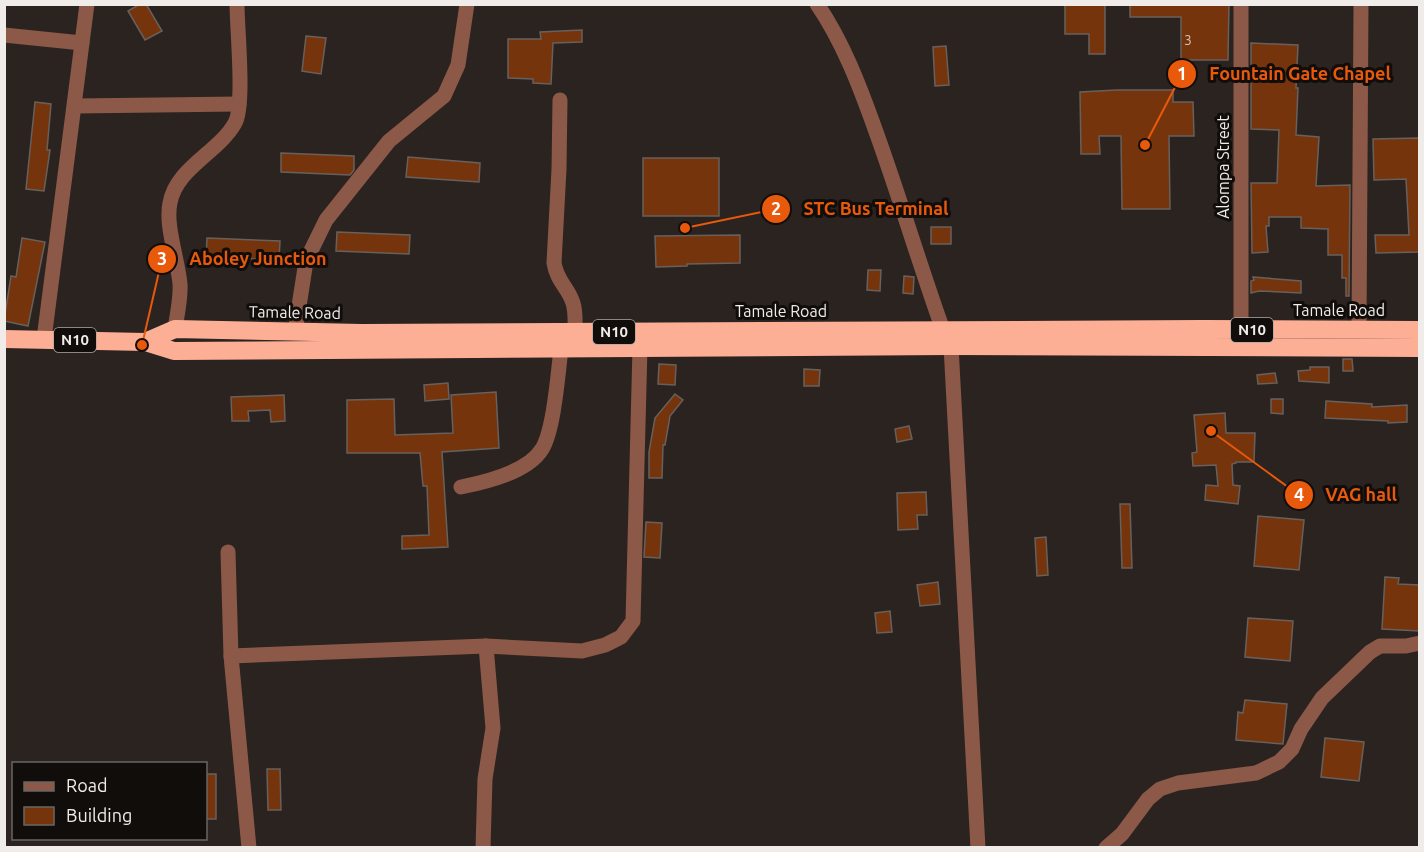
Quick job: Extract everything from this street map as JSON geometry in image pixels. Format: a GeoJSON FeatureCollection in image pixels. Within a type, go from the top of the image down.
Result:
{"type":"FeatureCollection","features":[{"type":"Feature","properties":{"kind":"highway","name":"Tamale Road"},"geometry":{"type":"LineString","coordinates":[[145,342],[175,329],[575,333],[744,338],[1085,339],[1419,348]]}},
{"type":"Feature","properties":{"kind":"highway","name":"Tamale Road"},"geometry":{"type":"LineString","coordinates":[[1085,339],[1195,329],[1419,330]]}},
{"type":"Feature","properties":{"kind":"highway","name":"Tamale Road"},"geometry":{"type":"LineString","coordinates":[[4,339],[145,342],[174,351],[561,349],[640,347],[744,338]]}},
{"type":"Feature","properties":{"kind":"street"},"geometry":{"type":"LineString","coordinates":[[44,339],[87,4]]}},
{"type":"Feature","properties":{"kind":"street"},"geometry":{"type":"LineString","coordinates":[[175,329],[180,287],[171,231],[170,202],[182,176],[222,140],[237,121],[241,86],[237,4]]}},
{"type":"Feature","properties":{"kind":"street"},"geometry":{"type":"LineString","coordinates":[[296,332],[306,261],[326,220],[389,141],[444,96],[458,66],[467,4]]}},
{"type":"Feature","properties":{"kind":"street"},"geometry":{"type":"LineString","coordinates":[[817,4],[828,21],[862,94],[947,338],[978,848]]}},
{"type":"Feature","properties":{"kind":"street","name":"Alompa Street"},"geometry":{"type":"LineString","coordinates":[[1241,4],[1241,330]]}},
{"type":"Feature","properties":{"kind":"street"},"geometry":{"type":"LineString","coordinates":[[1359,330],[1361,4]]}},
{"type":"Feature","properties":{"kind":"street"},"geometry":{"type":"LineString","coordinates":[[4,35],[82,43]]}},
{"type":"Feature","properties":{"kind":"street"},"geometry":{"type":"LineString","coordinates":[[560,100],[560,169],[554,263],[556,276],[574,304],[575,333]]}},
{"type":"Feature","properties":{"kind":"street"},"geometry":{"type":"LineString","coordinates":[[75,106],[238,104]]}},
{"type":"Feature","properties":{"kind":"street"},"geometry":{"type":"LineString","coordinates":[[231,656],[486,646],[582,651],[621,637],[633,621],[640,347]]}},
{"type":"Feature","properties":{"kind":"street"},"geometry":{"type":"LineString","coordinates":[[461,487],[488,481],[525,465],[542,449],[549,432],[561,349]]}},
{"type":"Feature","properties":{"kind":"street"},"geometry":{"type":"LineString","coordinates":[[228,552],[231,656],[249,848]]}},
{"type":"Feature","properties":{"kind":"street"},"geometry":{"type":"LineString","coordinates":[[1106,848],[1122,834],[1148,799],[1160,789],[1178,783],[1256,773],[1279,762],[1292,749],[1301,729],[1322,698],[1370,652],[1380,646],[1406,646],[1419,643]]}},
{"type":"Feature","properties":{"kind":"street"},"geometry":{"type":"LineString","coordinates":[[483,848],[485,779],[493,728],[486,646]]}},
{"type":"Feature","properties":{"kind":"building"},"geometry":{"type":"Polygon","coordinates":[[[140,4],[146,4],[162,31],[145,40],[128,11],[140,4]]]}},
{"type":"Feature","properties":{"kind":"building"},"geometry":{"type":"Polygon","coordinates":[[[1065,4],[1105,4],[1105,54],[1089,54],[1089,34],[1065,34],[1065,4]]]}},
{"type":"Feature","properties":{"kind":"building"},"geometry":{"type":"Polygon","coordinates":[[[1130,4],[1229,4],[1228,60],[1181,60],[1181,17],[1130,17],[1130,4]]]}},
{"type":"Feature","properties":{"kind":"building"},"geometry":{"type":"Polygon","coordinates":[[[582,30],[582,42],[553,43],[551,84],[533,83],[533,79],[508,78],[508,39],[541,39],[540,32],[582,30]]]}},
{"type":"Feature","properties":{"kind":"building"},"geometry":{"type":"Polygon","coordinates":[[[306,36],[326,38],[321,74],[302,71],[306,36]]]}},
{"type":"Feature","properties":{"kind":"building"},"geometry":{"type":"Polygon","coordinates":[[[1251,43],[1298,45],[1296,135],[1319,137],[1316,186],[1350,185],[1349,296],[1346,296],[1346,278],[1342,278],[1342,255],[1328,255],[1328,229],[1301,228],[1301,217],[1269,217],[1269,226],[1266,226],[1268,252],[1252,253],[1251,183],[1277,183],[1279,130],[1251,129],[1251,43]]]}},
{"type":"Feature","properties":{"kind":"building"},"geometry":{"type":"Polygon","coordinates":[[[946,46],[949,85],[935,86],[933,47],[946,46]]]}},
{"type":"Feature","properties":{"kind":"building"},"geometry":{"type":"Polygon","coordinates":[[[1173,90],[1173,102],[1193,102],[1194,136],[1169,136],[1170,209],[1122,209],[1121,136],[1099,136],[1100,154],[1081,154],[1080,92],[1173,90]]]}},
{"type":"Feature","properties":{"kind":"building"},"geometry":{"type":"Polygon","coordinates":[[[35,102],[51,104],[47,150],[50,150],[44,191],[26,189],[35,102]]]}},
{"type":"Feature","properties":{"kind":"building"},"geometry":{"type":"Polygon","coordinates":[[[1419,138],[1419,252],[1376,253],[1375,235],[1409,235],[1406,179],[1374,180],[1373,139],[1419,138]]]}},
{"type":"Feature","properties":{"kind":"building"},"geometry":{"type":"Polygon","coordinates":[[[281,153],[354,156],[354,170],[350,175],[281,172],[281,153]]]}},
{"type":"Feature","properties":{"kind":"building"},"geometry":{"type":"Polygon","coordinates":[[[408,157],[480,163],[479,182],[406,177],[408,157]]]}},
{"type":"Feature","properties":{"kind":"building"},"geometry":{"type":"Polygon","coordinates":[[[643,158],[719,158],[719,216],[643,216],[643,158]]]}},
{"type":"Feature","properties":{"kind":"building"},"geometry":{"type":"Polygon","coordinates":[[[931,227],[951,227],[951,244],[931,244],[931,227]]]}},
{"type":"Feature","properties":{"kind":"building"},"geometry":{"type":"Polygon","coordinates":[[[337,232],[410,235],[409,254],[336,251],[337,232]]]}},
{"type":"Feature","properties":{"kind":"building"},"geometry":{"type":"Polygon","coordinates":[[[740,235],[740,263],[656,267],[655,236],[740,235]]]}},
{"type":"Feature","properties":{"kind":"building"},"geometry":{"type":"Polygon","coordinates":[[[22,238],[45,242],[28,326],[4,321],[11,276],[16,277],[22,238]]]}},
{"type":"Feature","properties":{"kind":"building"},"geometry":{"type":"Polygon","coordinates":[[[207,238],[280,241],[279,260],[206,257],[207,238]]]}},
{"type":"Feature","properties":{"kind":"building"},"geometry":{"type":"Polygon","coordinates":[[[868,270],[881,270],[880,291],[867,290],[868,270]]]}},
{"type":"Feature","properties":{"kind":"building"},"geometry":{"type":"Polygon","coordinates":[[[904,276],[914,277],[913,294],[903,293],[904,276]]]}},
{"type":"Feature","properties":{"kind":"building"},"geometry":{"type":"Polygon","coordinates":[[[1253,277],[1301,281],[1301,293],[1259,291],[1251,293],[1253,277]]]}},
{"type":"Feature","properties":{"kind":"building"},"geometry":{"type":"Polygon","coordinates":[[[1343,359],[1352,359],[1353,371],[1343,371],[1343,359]]]}},
{"type":"Feature","properties":{"kind":"building"},"geometry":{"type":"Polygon","coordinates":[[[659,364],[676,365],[675,385],[658,384],[659,364]]]}},
{"type":"Feature","properties":{"kind":"building"},"geometry":{"type":"Polygon","coordinates":[[[1310,367],[1329,367],[1329,383],[1299,381],[1298,371],[1310,370],[1310,367]]]}},
{"type":"Feature","properties":{"kind":"building"},"geometry":{"type":"Polygon","coordinates":[[[804,369],[820,370],[819,386],[804,386],[804,369]]]}},
{"type":"Feature","properties":{"kind":"building"},"geometry":{"type":"Polygon","coordinates":[[[1275,373],[1277,383],[1258,384],[1257,375],[1275,373]]]}},
{"type":"Feature","properties":{"kind":"building"},"geometry":{"type":"Polygon","coordinates":[[[448,383],[449,399],[425,401],[424,385],[448,383]]]}},
{"type":"Feature","properties":{"kind":"building"},"geometry":{"type":"Polygon","coordinates":[[[496,392],[499,448],[442,452],[448,547],[402,549],[402,536],[429,535],[427,486],[423,486],[420,453],[347,453],[347,400],[394,399],[395,435],[453,433],[451,395],[496,392]]]}},
{"type":"Feature","properties":{"kind":"building"},"geometry":{"type":"Polygon","coordinates":[[[675,394],[683,400],[670,416],[665,445],[663,445],[662,478],[649,478],[649,452],[655,418],[675,394]]]}},
{"type":"Feature","properties":{"kind":"building"},"geometry":{"type":"Polygon","coordinates":[[[284,395],[285,421],[271,422],[270,410],[248,411],[249,421],[232,421],[231,397],[284,395]]]}},
{"type":"Feature","properties":{"kind":"building"},"geometry":{"type":"Polygon","coordinates":[[[1271,399],[1283,399],[1283,414],[1271,413],[1271,399]]]}},
{"type":"Feature","properties":{"kind":"building"},"geometry":{"type":"Polygon","coordinates":[[[1326,401],[1372,404],[1372,407],[1407,405],[1407,422],[1388,423],[1388,421],[1325,418],[1326,401]]]}},
{"type":"Feature","properties":{"kind":"building"},"geometry":{"type":"Polygon","coordinates":[[[1225,413],[1226,433],[1255,433],[1254,462],[1232,464],[1233,485],[1240,486],[1238,504],[1205,500],[1206,485],[1218,486],[1216,465],[1193,466],[1192,453],[1197,452],[1194,415],[1225,413]]]}},
{"type":"Feature","properties":{"kind":"building"},"geometry":{"type":"Polygon","coordinates":[[[909,426],[912,439],[897,442],[895,429],[909,426]]]}},
{"type":"Feature","properties":{"kind":"building"},"geometry":{"type":"Polygon","coordinates":[[[926,492],[927,515],[917,515],[918,529],[898,530],[897,493],[926,492]]]}},
{"type":"Feature","properties":{"kind":"building"},"geometry":{"type":"Polygon","coordinates":[[[1120,504],[1130,504],[1132,568],[1122,568],[1120,504]]]}},
{"type":"Feature","properties":{"kind":"building"},"geometry":{"type":"Polygon","coordinates":[[[1258,516],[1304,520],[1299,570],[1254,566],[1258,516]]]}},
{"type":"Feature","properties":{"kind":"building"},"geometry":{"type":"Polygon","coordinates":[[[646,522],[662,523],[660,558],[644,557],[646,522]]]}},
{"type":"Feature","properties":{"kind":"building"},"geometry":{"type":"Polygon","coordinates":[[[1046,537],[1048,575],[1037,576],[1035,538],[1046,537]]]}},
{"type":"Feature","properties":{"kind":"building"},"geometry":{"type":"Polygon","coordinates":[[[1385,577],[1399,578],[1398,584],[1419,585],[1419,631],[1382,629],[1385,577]]]}},
{"type":"Feature","properties":{"kind":"building"},"geometry":{"type":"Polygon","coordinates":[[[938,582],[940,604],[920,606],[917,585],[938,582]]]}},
{"type":"Feature","properties":{"kind":"building"},"geometry":{"type":"Polygon","coordinates":[[[890,611],[892,632],[877,633],[875,613],[890,611]]]}},
{"type":"Feature","properties":{"kind":"building"},"geometry":{"type":"Polygon","coordinates":[[[1248,618],[1293,621],[1290,661],[1245,657],[1248,618]]]}},
{"type":"Feature","properties":{"kind":"building"},"geometry":{"type":"Polygon","coordinates":[[[1245,700],[1287,704],[1283,744],[1236,740],[1238,712],[1243,713],[1245,700]]]}},
{"type":"Feature","properties":{"kind":"building"},"geometry":{"type":"Polygon","coordinates":[[[1325,738],[1364,742],[1359,781],[1321,777],[1325,738]]]}},
{"type":"Feature","properties":{"kind":"building"},"geometry":{"type":"Polygon","coordinates":[[[267,769],[280,769],[281,810],[268,810],[267,769]]]}},
{"type":"Feature","properties":{"kind":"building"},"geometry":{"type":"Polygon","coordinates":[[[207,774],[216,774],[216,819],[207,819],[207,774]]]}},
{"type":"Feature","properties":{"kind":"place","name":"Fountain Gate Chapel"},"geometry":{"type":"Point","coordinates":[1145,145]}},
{"type":"Feature","properties":{"kind":"place","name":"STC Bus Terminal"},"geometry":{"type":"Point","coordinates":[685,228]}},
{"type":"Feature","properties":{"kind":"place","name":"Aboley Junction"},"geometry":{"type":"Point","coordinates":[142,345]}},
{"type":"Feature","properties":{"kind":"place","name":"VAG hall"},"geometry":{"type":"Point","coordinates":[1211,431]}}]}
